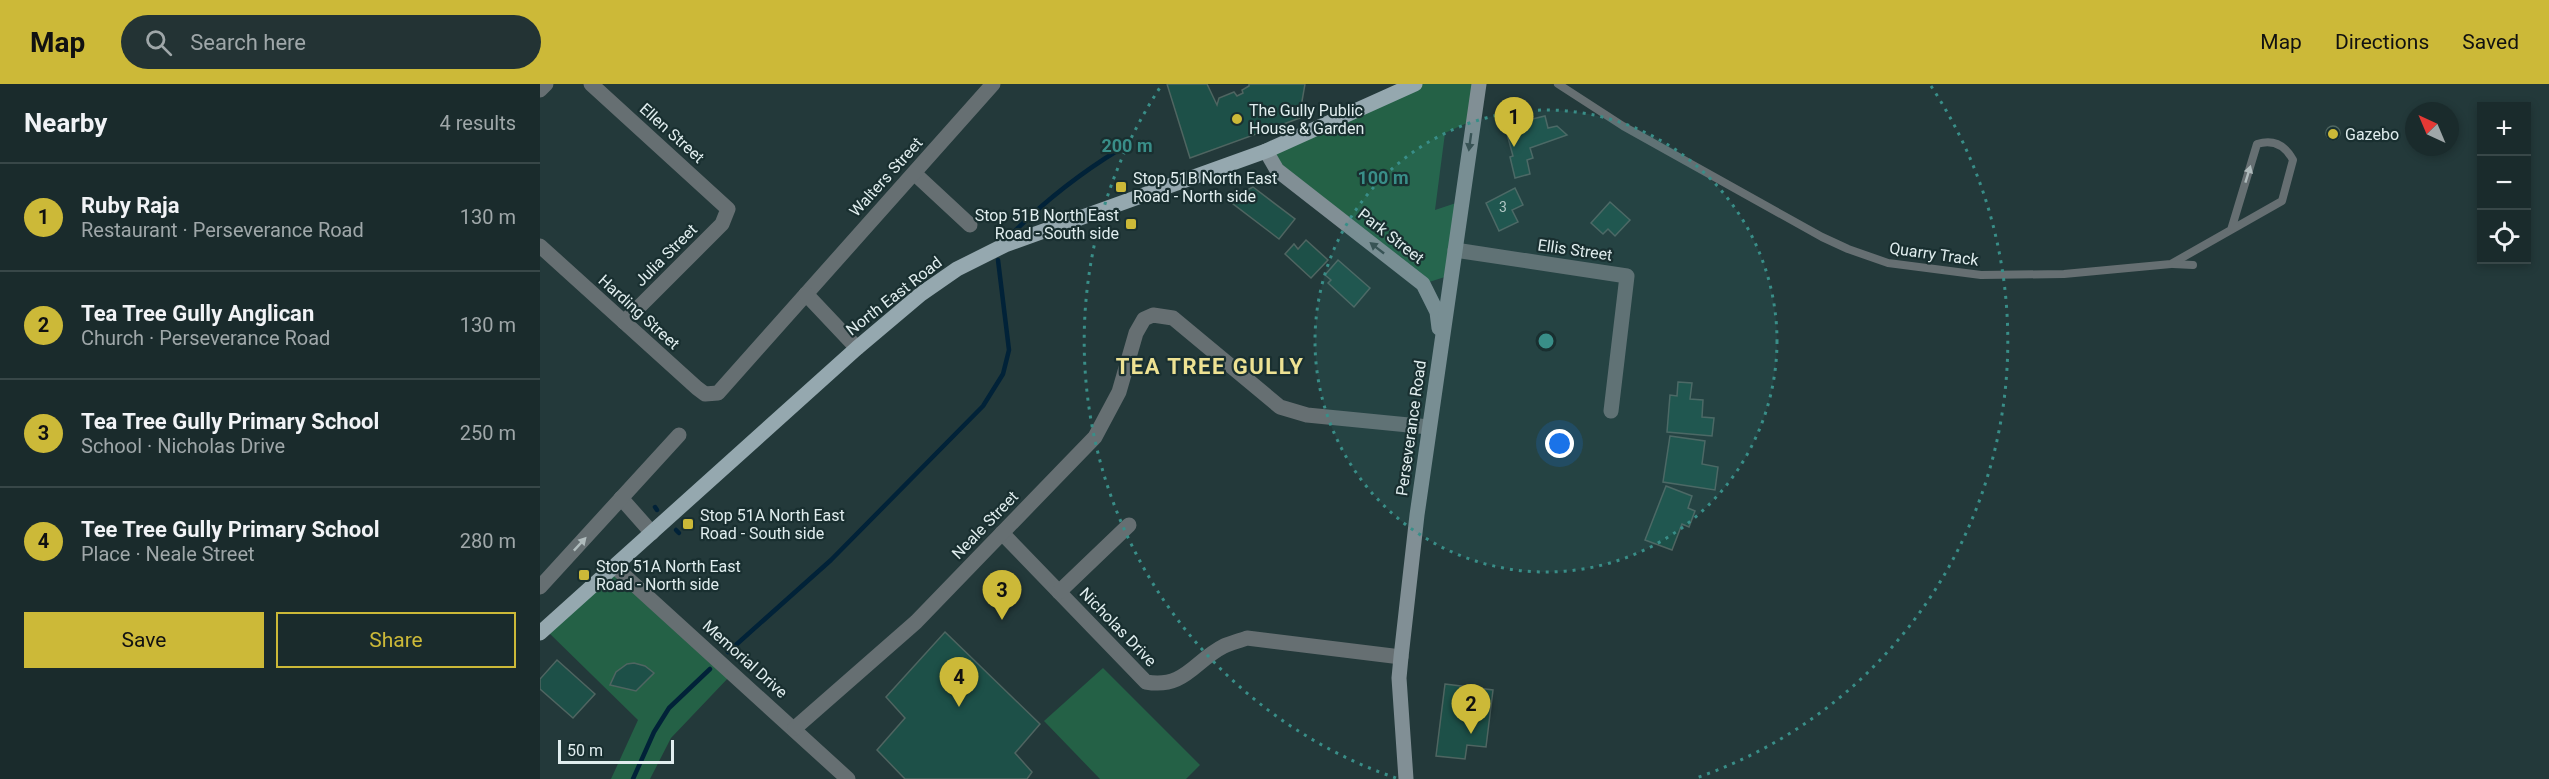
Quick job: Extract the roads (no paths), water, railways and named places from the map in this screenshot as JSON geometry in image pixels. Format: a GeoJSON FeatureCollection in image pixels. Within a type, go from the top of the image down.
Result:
{"type":"FeatureCollection","features":[{"type":"Feature","properties":{"kind":"main road","name":"North East Road"},"geometry":{"type":"LineString","coordinates":[[540,633],[857,348],[930,288],[957,269],[1005,245],[1266,151],[1415,84]]}},
{"type":"Feature","properties":{"kind":"street"},"geometry":{"type":"LineString","coordinates":[[540,90],[546,84]]}},
{"type":"Feature","properties":{"kind":"street","name":"Ellen Street"},"geometry":{"type":"LineString","coordinates":[[591,84],[728,209]]}},
{"type":"Feature","properties":{"kind":"street","name":"Walters Street"},"geometry":{"type":"LineString","coordinates":[[718,393],[993,84]]}},
{"type":"Feature","properties":{"kind":"street","name":"Perseverance Road"},"geometry":{"type":"LineString","coordinates":[[1406,779],[1399,678],[1401,657],[1416,515],[1479,84]]}},
{"type":"Feature","properties":{"kind":"street","name":"Park Street"},"geometry":{"type":"LineString","coordinates":[[1266,151],[1277,170],[1423,284],[1437,312],[1441,343]]}},
{"type":"Feature","properties":{"kind":"street"},"geometry":{"type":"LineString","coordinates":[[914,173],[970,225]]}},
{"type":"Feature","properties":{"kind":"street","name":"Julia Street"},"geometry":{"type":"LineString","coordinates":[[624,322],[722,224],[728,209]]}},
{"type":"Feature","properties":{"kind":"street","name":"Harding Street"},"geometry":{"type":"LineString","coordinates":[[540,246],[696,388],[705,394],[718,393]]}},
{"type":"Feature","properties":{"kind":"street","name":"Ellis Street"},"geometry":{"type":"LineString","coordinates":[[1455,250],[1627,276],[1611,411]]}},
{"type":"Feature","properties":{"kind":"street"},"geometry":{"type":"LineString","coordinates":[[1423,284],[1439,282],[1451,274]]}},
{"type":"Feature","properties":{"kind":"street"},"geometry":{"type":"LineString","coordinates":[[806,294],[857,348]]}},
{"type":"Feature","properties":{"kind":"street","name":"Neale Street"},"geometry":{"type":"LineString","coordinates":[[795,728],[916,622],[1095,437],[1119,392],[1136,333],[1144,319],[1153,315],[1173,318],[1280,407],[1307,415],[1429,427]]}},
{"type":"Feature","properties":{"kind":"street"},"geometry":{"type":"LineString","coordinates":[[540,587],[680,435]]}},
{"type":"Feature","properties":{"kind":"street"},"geometry":{"type":"LineString","coordinates":[[621,498],[652,533]]}},
{"type":"Feature","properties":{"kind":"street"},"geometry":{"type":"LineString","coordinates":[[1059,592],[1129,525]]}},
{"type":"Feature","properties":{"kind":"street","name":"Nicholas Drive"},"geometry":{"type":"LineString","coordinates":[[1002,533],[1146,682],[1161,685],[1180,679],[1223,647],[1247,638],[1401,657]]}},
{"type":"Feature","properties":{"kind":"street","name":"Memorial Drive"},"geometry":{"type":"LineString","coordinates":[[615,567],[795,728],[848,779]]}},
{"type":"Feature","properties":{"kind":"lane","name":"Quarry Track"},"geometry":{"type":"LineString","coordinates":[[1559,85],[1623,126],[1822,237],[1888,263],[1981,275],[2064,274],[2171,264],[2231,230],[2282,201],[2293,160],[2282,146],[2265,141],[2256,144],[2231,230]]}},
{"type":"Feature","properties":{"kind":"lane"},"geometry":{"type":"LineString","coordinates":[[2171,264],[2193,265]]}},
{"type":"Feature","properties":{"kind":"waterway"},"geometry":{"type":"LineString","coordinates":[[1008,238],[1061,190],[1120,149]]}},
{"type":"Feature","properties":{"kind":"waterway"},"geometry":{"type":"LineString","coordinates":[[728,652],[831,560],[983,406],[1003,374],[1009,350],[998,260]]}},
{"type":"Feature","properties":{"kind":"waterway"},"geometry":{"type":"LineString","coordinates":[[676,530],[679,533]]}},
{"type":"Feature","properties":{"kind":"waterway"},"geometry":{"type":"LineString","coordinates":[[633,779],[654,732],[669,708],[710,669]]}},
{"type":"Feature","properties":{"kind":"place","name":"The Gully Public House & Garden"},"geometry":{"type":"Point","coordinates":[1237,119]}},
{"type":"Feature","properties":{"kind":"place","name":"Gazebo"},"geometry":{"type":"Point","coordinates":[2333,134]}},
{"type":"Feature","properties":{"kind":"place","name":"Ruby Raja"},"geometry":{"type":"Point","coordinates":[1514,147]}},
{"type":"Feature","properties":{"kind":"place","name":"Stop 51B North East Road - North side"},"geometry":{"type":"Point","coordinates":[1121,187]}},
{"type":"Feature","properties":{"kind":"place","name":"Stop 51B North East Road - South side"},"geometry":{"type":"Point","coordinates":[1131,224]}},
{"type":"Feature","properties":{"kind":"place","name":"Stop 51A North East Road - South side"},"geometry":{"type":"Point","coordinates":[688,524]}},
{"type":"Feature","properties":{"kind":"place","name":"Stop 51A North East Road - North side"},"geometry":{"type":"Point","coordinates":[584,575]}},
{"type":"Feature","properties":{"kind":"place","name":"Tea Tree Gully Primary School"},"geometry":{"type":"Point","coordinates":[1002,620]}},
{"type":"Feature","properties":{"kind":"place","name":"Tee Tree Gully Primary School"},"geometry":{"type":"Point","coordinates":[959,707]}},
{"type":"Feature","properties":{"kind":"place","name":"Tea Tree Gully Anglican"},"geometry":{"type":"Point","coordinates":[1471,734]}},
{"type":"Feature","properties":{"kind":"district","name":"TEA TREE GULLY"},"geometry":{"type":"Point","coordinates":[1210,366]}}]}
